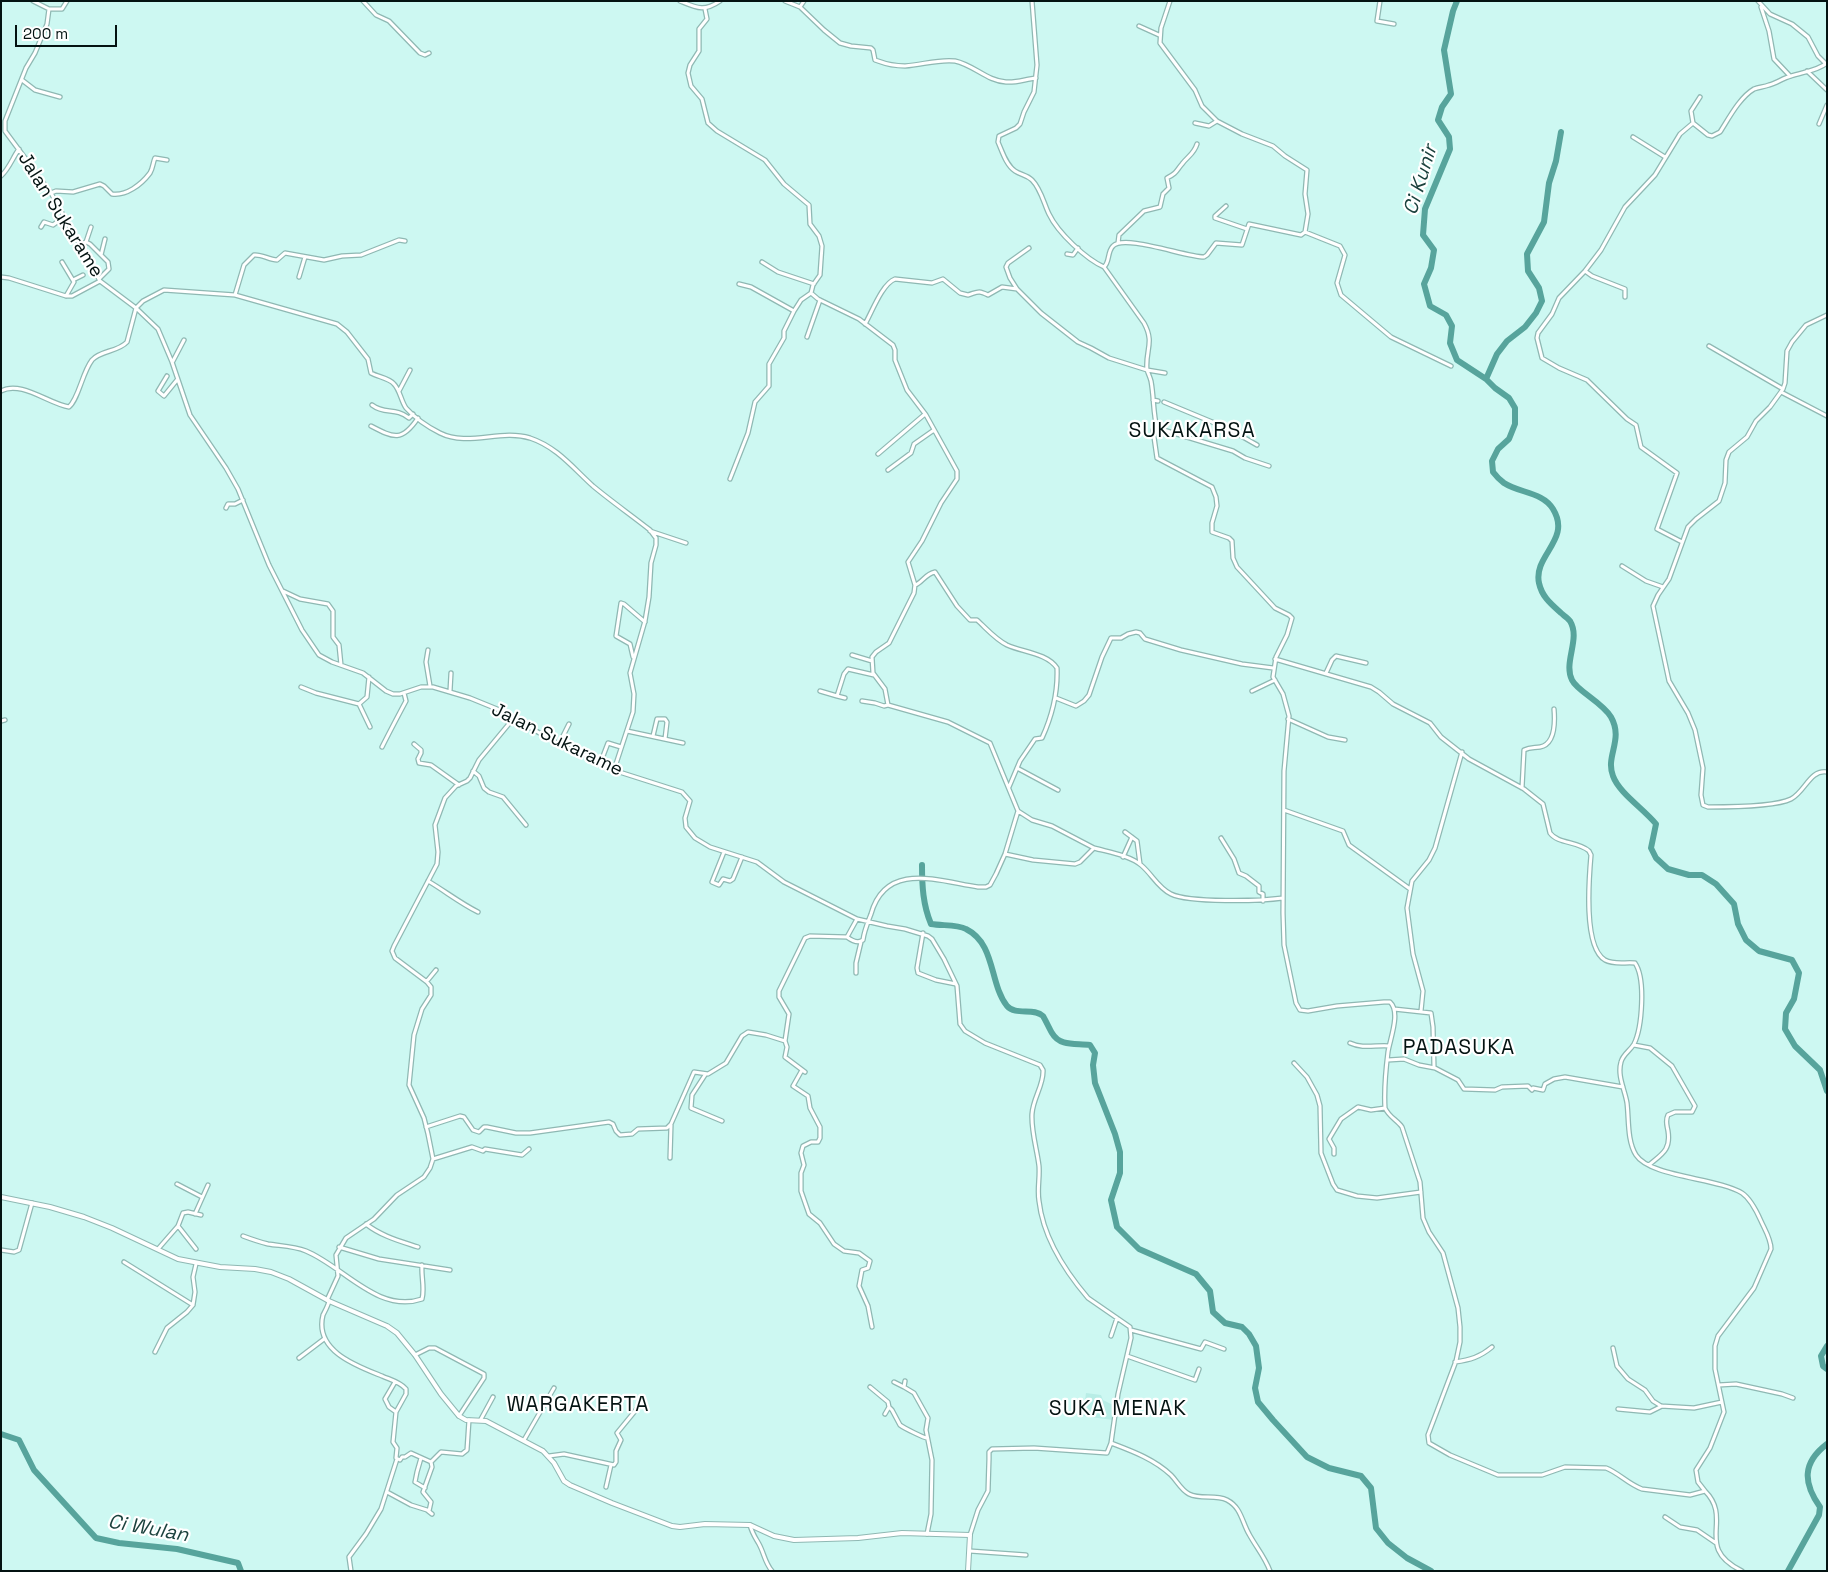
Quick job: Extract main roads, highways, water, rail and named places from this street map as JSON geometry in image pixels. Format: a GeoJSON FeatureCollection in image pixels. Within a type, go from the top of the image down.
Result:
{"type":"FeatureCollection","features":[{"type":"Feature","properties":{"kind":"waterway","name":"Ci Kunir"},"geometry":{"type":"LineString","coordinates":[[1457,1],[1444,50],[1451,94],[1442,107],[1438,120],[1449,137],[1450,149],[1425,209],[1423,235],[1434,250],[1431,268],[1424,284],[1430,306],[1446,315],[1452,326],[1450,343],[1457,360],[1486,379],[1509,398],[1515,408],[1515,424],[1509,439],[1498,449],[1492,461],[1493,472],[1510,486],[1537,496],[1549,503],[1558,520],[1558,530],[1555,539],[1541,564],[1539,573],[1540,588],[1554,606],[1569,620],[1573,628],[1574,635],[1569,666],[1572,680],[1611,717],[1616,733],[1611,769],[1616,782],[1626,795],[1656,824],[1651,848],[1656,858],[1668,869],[1689,875],[1702,875],[1716,884],[1734,904],[1738,924],[1746,940],[1759,951],[1792,960],[1799,973],[1794,999],[1786,1013],[1785,1029],[1795,1046],[1820,1070],[1827,1091]]}},
{"type":"Feature","properties":{"kind":"waterway"},"geometry":{"type":"LineString","coordinates":[[1486,379],[1497,354],[1507,341],[1525,327],[1536,313],[1542,301],[1539,288],[1528,271],[1527,254],[1544,222],[1549,183],[1556,161],[1561,132]]}},
{"type":"Feature","properties":{"kind":"waterway"},"geometry":{"type":"LineString","coordinates":[[922,865],[926,910],[931,924],[962,927],[976,936],[983,944],[1001,997],[1007,1006],[1015,1011],[1039,1013],[1059,1040],[1069,1044],[1090,1045],[1095,1053],[1093,1065],[1095,1083],[1120,1152],[1120,1173],[1111,1200],[1117,1227],[1139,1249],[1196,1274],[1210,1291],[1213,1312],[1225,1323],[1242,1327],[1256,1346],[1259,1368],[1255,1388],[1258,1402],[1307,1457],[1329,1468],[1361,1476],[1371,1488],[1376,1528],[1388,1543],[1407,1558],[1431,1571]]}},
{"type":"Feature","properties":{"kind":"waterway","name":"Ci Kunir"},"geometry":{"type":"LineString","coordinates":[[1827,1346],[1821,1356],[1823,1366],[1827,1369]]}},
{"type":"Feature","properties":{"kind":"waterway","name":"Ci Wulan"},"geometry":{"type":"LineString","coordinates":[[1,1434],[19,1440],[34,1470],[96,1538],[119,1543],[177,1549],[238,1563],[241,1571]]}},
{"type":"Feature","properties":{"kind":"waterway","name":"Ci Kunir"},"geometry":{"type":"LineString","coordinates":[[1788,1571],[1819,1515],[1820,1507],[1810,1490],[1808,1474],[1813,1458],[1827,1444]]}},
{"type":"Feature","properties":{"kind":"district","name":"SUKAKARSA"},"geometry":{"type":"Point","coordinates":[1192,431]}},
{"type":"Feature","properties":{"kind":"district","name":"PADASUKA"},"geometry":{"type":"Point","coordinates":[1459,1048]}},
{"type":"Feature","properties":{"kind":"district","name":"WARGAKERTA"},"geometry":{"type":"Point","coordinates":[578,1405]}},
{"type":"Feature","properties":{"kind":"district","name":"SUKA MENAK"},"geometry":{"type":"Point","coordinates":[1118,1409]}}]}
